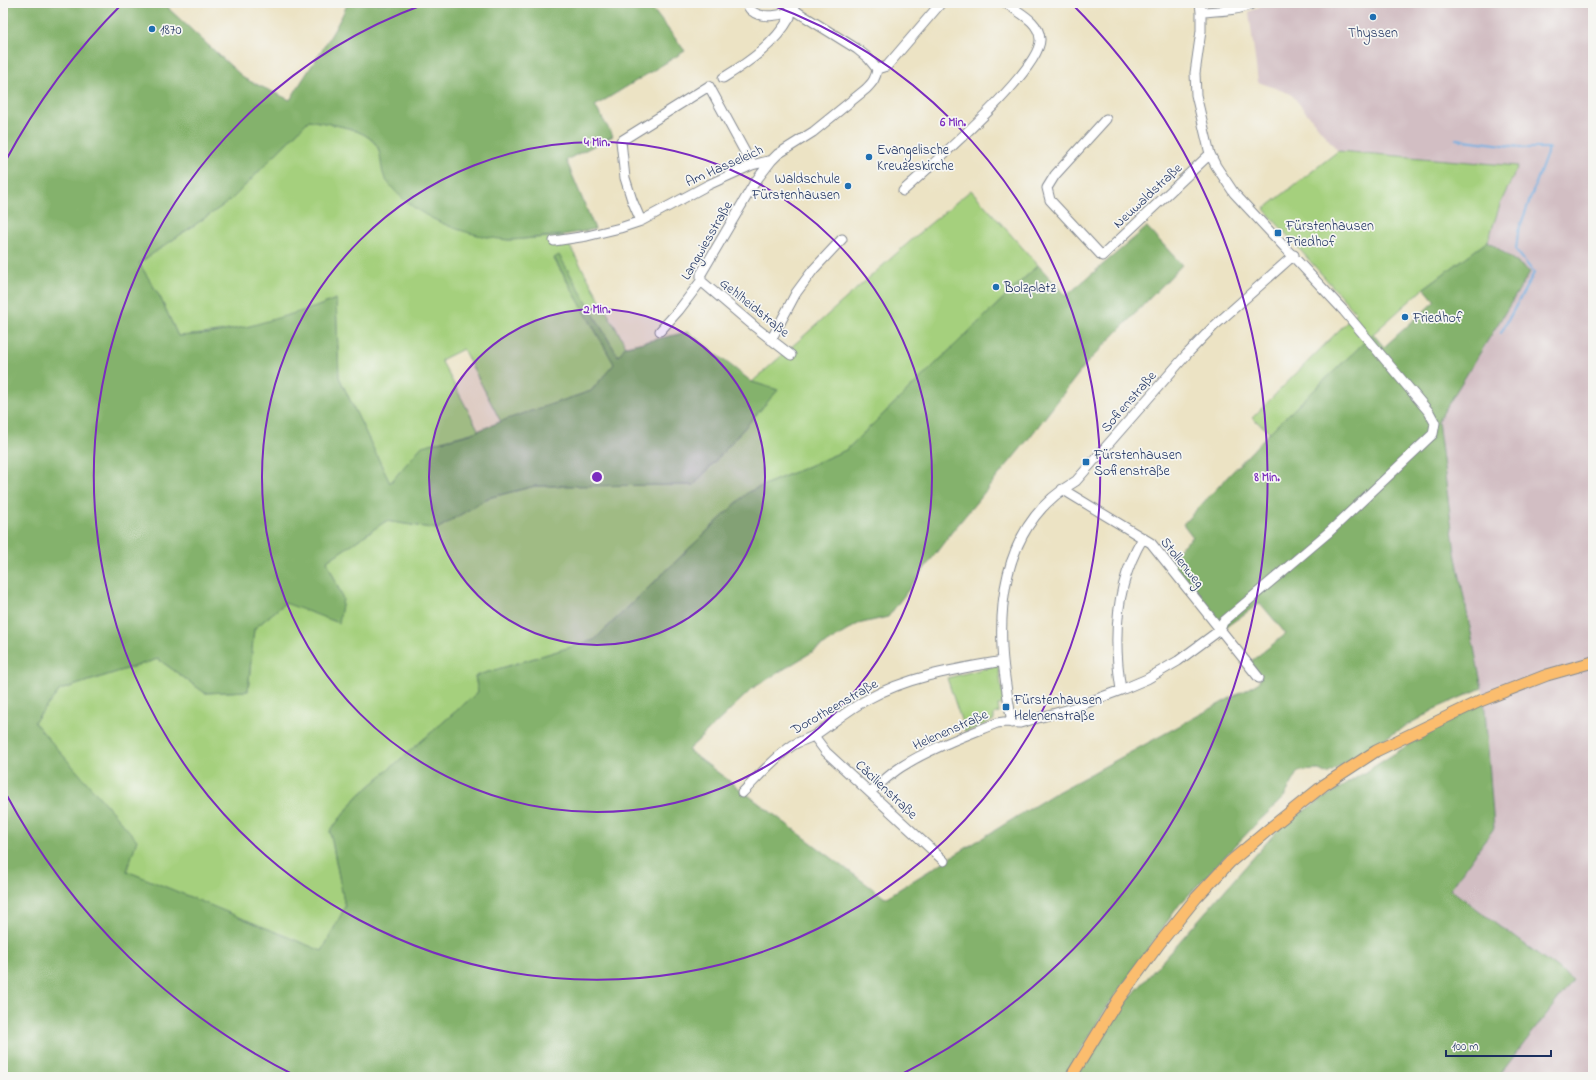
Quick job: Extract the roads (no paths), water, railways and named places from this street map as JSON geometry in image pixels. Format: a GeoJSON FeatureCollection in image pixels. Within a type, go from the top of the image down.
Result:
{"type":"FeatureCollection","features":[{"type":"Feature","properties":{"kind":"main road"},"geometry":{"type":"LineString","coordinates":[[1071,1077],[1118,1000],[1159,944],[1196,898],[1230,862],[1302,802],[1324,785],[1376,751],[1428,725],[1480,701],[1547,675],[1593,662]]}},
{"type":"Feature","properties":{"kind":"street"},"geometry":{"type":"LineString","coordinates":[[746,3],[750,10],[756,14],[776,15],[791,8]]}},
{"type":"Feature","properties":{"kind":"street"},"geometry":{"type":"LineString","coordinates":[[791,8],[857,49],[868,58],[877,69],[887,66],[941,3]]}},
{"type":"Feature","properties":{"kind":"street"},"geometry":{"type":"LineString","coordinates":[[903,191],[991,109],[1017,81],[1038,49],[1040,40],[1039,31],[1034,23],[1006,3]]}},
{"type":"Feature","properties":{"kind":"street"},"geometry":{"type":"LineString","coordinates":[[1201,8],[1224,11],[1249,6],[1254,3]]}},
{"type":"Feature","properties":{"kind":"street"},"geometry":{"type":"LineString","coordinates":[[723,78],[742,66],[778,36],[790,17],[791,8]]}},
{"type":"Feature","properties":{"kind":"street","name":"Helenenstraße"},"geometry":{"type":"LineString","coordinates":[[870,792],[901,767],[930,751],[997,723],[1020,724],[1121,690],[1147,680],[1166,668],[1220,630],[1223,622],[1329,532],[1433,434],[1435,423],[1429,412],[1344,311],[1294,255],[1234,193],[1216,166],[1210,154],[1196,95],[1195,73],[1201,30],[1201,8]]}},
{"type":"Feature","properties":{"kind":"street","name":"Am Hasseleich"},"geometry":{"type":"LineString","coordinates":[[554,241],[613,230],[640,220],[708,185],[752,165],[772,160],[778,154],[813,132],[873,83],[877,69]]}},
{"type":"Feature","properties":{"kind":"street"},"geometry":{"type":"LineString","coordinates":[[640,220],[625,178],[621,141],[709,86],[752,165]]}},
{"type":"Feature","properties":{"kind":"street","name":"Neuwaldstraße"},"geometry":{"type":"LineString","coordinates":[[1106,119],[1055,175],[1047,188],[1050,200],[1102,256],[1210,154]]}},
{"type":"Feature","properties":{"kind":"street","name":"Langwiesstraße"},"geometry":{"type":"LineString","coordinates":[[660,331],[679,310],[701,281],[701,274],[752,188],[772,160]]}},
{"type":"Feature","properties":{"kind":"street"},"geometry":{"type":"LineString","coordinates":[[771,340],[796,294],[813,270],[842,239]]}},
{"type":"Feature","properties":{"kind":"street","name":"Sofienstraße"},"geometry":{"type":"LineString","coordinates":[[1012,723],[1003,661],[1002,598],[1008,569],[1019,543],[1031,522],[1049,500],[1062,489],[1076,481],[1182,360],[1213,327],[1294,255]]}},
{"type":"Feature","properties":{"kind":"street","name":"Gehlheidstraße"},"geometry":{"type":"LineString","coordinates":[[701,281],[791,355]]}},
{"type":"Feature","properties":{"kind":"street","name":"Stollenweg"},"geometry":{"type":"LineString","coordinates":[[1062,489],[1150,543],[1259,678]]}},
{"type":"Feature","properties":{"kind":"street"},"geometry":{"type":"LineString","coordinates":[[1121,690],[1116,646],[1121,595],[1128,568],[1136,549],[1143,538]]}},
{"type":"Feature","properties":{"kind":"street","name":"Dorotheenstraße"},"geometry":{"type":"LineString","coordinates":[[742,793],[793,745],[814,736],[832,721],[869,698],[907,682],[944,672],[1003,661]]}},
{"type":"Feature","properties":{"kind":"street","name":"Cäcilienstraße"},"geometry":{"type":"LineString","coordinates":[[814,736],[826,752],[944,861]]}},
{"type":"Feature","properties":{"kind":"waterway"},"geometry":{"type":"LineString","coordinates":[[1456,139],[1528,148],[1549,148],[1518,232],[1516,250],[1534,273],[1501,333]]}},
{"type":"Feature","properties":{"kind":"place","name":"Thyssen"},"geometry":{"type":"Point","coordinates":[1373,17]}},
{"type":"Feature","properties":{"kind":"place","name":"1870"},"geometry":{"type":"Point","coordinates":[152,29]}},
{"type":"Feature","properties":{"kind":"place","name":"Evangelische Kreuzeskirche"},"geometry":{"type":"Point","coordinates":[869,157]}},
{"type":"Feature","properties":{"kind":"place","name":"Waldschule Fürstenhausen"},"geometry":{"type":"Point","coordinates":[848,186]}},
{"type":"Feature","properties":{"kind":"place","name":"Fürstenhausen Friedhof"},"geometry":{"type":"Point","coordinates":[1278,233]}},
{"type":"Feature","properties":{"kind":"place","name":"Bolzplatz"},"geometry":{"type":"Point","coordinates":[996,287]}},
{"type":"Feature","properties":{"kind":"place","name":"Friedhof"},"geometry":{"type":"Point","coordinates":[1405,317]}},
{"type":"Feature","properties":{"kind":"place","name":"Fürstenhausen Sofienstraße"},"geometry":{"type":"Point","coordinates":[1086,462]}},
{"type":"Feature","properties":{"kind":"place","name":"Fürstenhausen Helenenstraße"},"geometry":{"type":"Point","coordinates":[1006,707]}}]}
